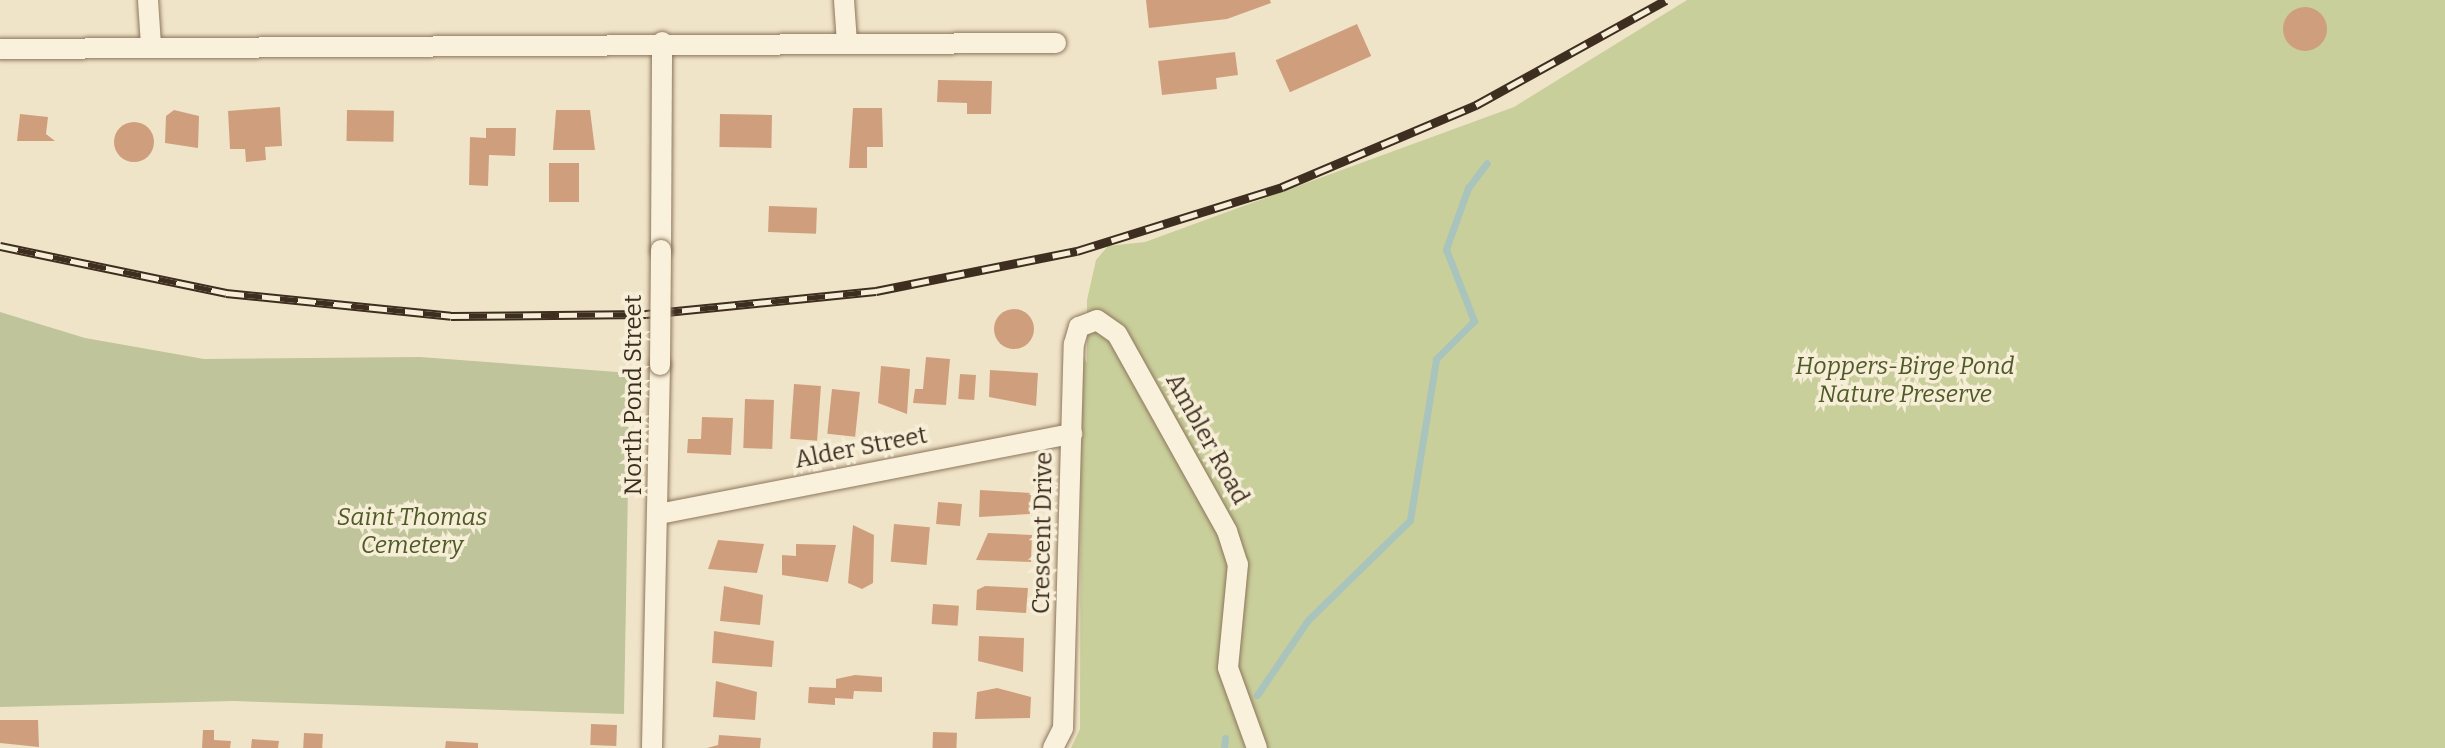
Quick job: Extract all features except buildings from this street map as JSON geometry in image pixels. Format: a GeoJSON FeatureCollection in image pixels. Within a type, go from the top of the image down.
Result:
{"type":"FeatureCollection","features":[{"type":"Feature","properties":{"kind":"street"},"geometry":{"type":"LineString","coordinates":[[148,0],[151,45]]}},
{"type":"Feature","properties":{"kind":"street"},"geometry":{"type":"LineString","coordinates":[[844,0],[847,43]]}},
{"type":"Feature","properties":{"kind":"street"},"geometry":{"type":"LineString","coordinates":[[0,49],[151,45],[662,42],[1056,43]]}},
{"type":"Feature","properties":{"kind":"street","name":"North Pond Street"},"geometry":{"type":"LineString","coordinates":[[652,748],[659,514],[662,42]]}},
{"type":"Feature","properties":{"kind":"street","name":"Ambler Road"},"geometry":{"type":"LineString","coordinates":[[1087,322],[1101,321],[1117,334],[1227,531],[1238,564],[1228,668],[1257,748]]}},
{"type":"Feature","properties":{"kind":"street","name":"Crescent Drive"},"geometry":{"type":"LineString","coordinates":[[1053,748],[1063,728],[1075,337],[1087,322]]}},
{"type":"Feature","properties":{"kind":"street","name":"Alder Street"},"geometry":{"type":"LineString","coordinates":[[659,514],[1072,434]]}},
{"type":"Feature","properties":{"kind":"green space","name":"Hoppers-Birge Pond Nature Preserve"},"geometry":{"type":"Polygon","coordinates":[[[1687,0],[2445,0],[2445,748],[1071,748],[1080,729],[1081,352],[1087,363],[1087,300],[1096,260],[1108,246],[1145,242],[1514,107],[1687,0]]]}},
{"type":"Feature","properties":{"kind":"green space","name":"Saint Thomas Cemetery"},"geometry":{"type":"Polygon","coordinates":[[[0,312],[85,338],[204,359],[420,357],[630,373],[624,714],[234,701],[0,707],[0,312]]]}},
{"type":"Feature","properties":{"kind":"waterway"},"geometry":{"type":"LineString","coordinates":[[1257,695],[1308,620],[1410,520],[1436,359],[1474,321],[1446,249],[1468,188],[1487,163]]}},
{"type":"Feature","properties":{"kind":"waterway"},"geometry":{"type":"LineString","coordinates":[[1224,748],[1225,738]]}},
{"type":"Feature","properties":{"kind":"railway"},"geometry":{"type":"LineString","coordinates":[[0,246],[226,293],[451,316],[646,314],[876,291],[1077,251],[1282,187],[1476,105],[1666,0]]}}]}
